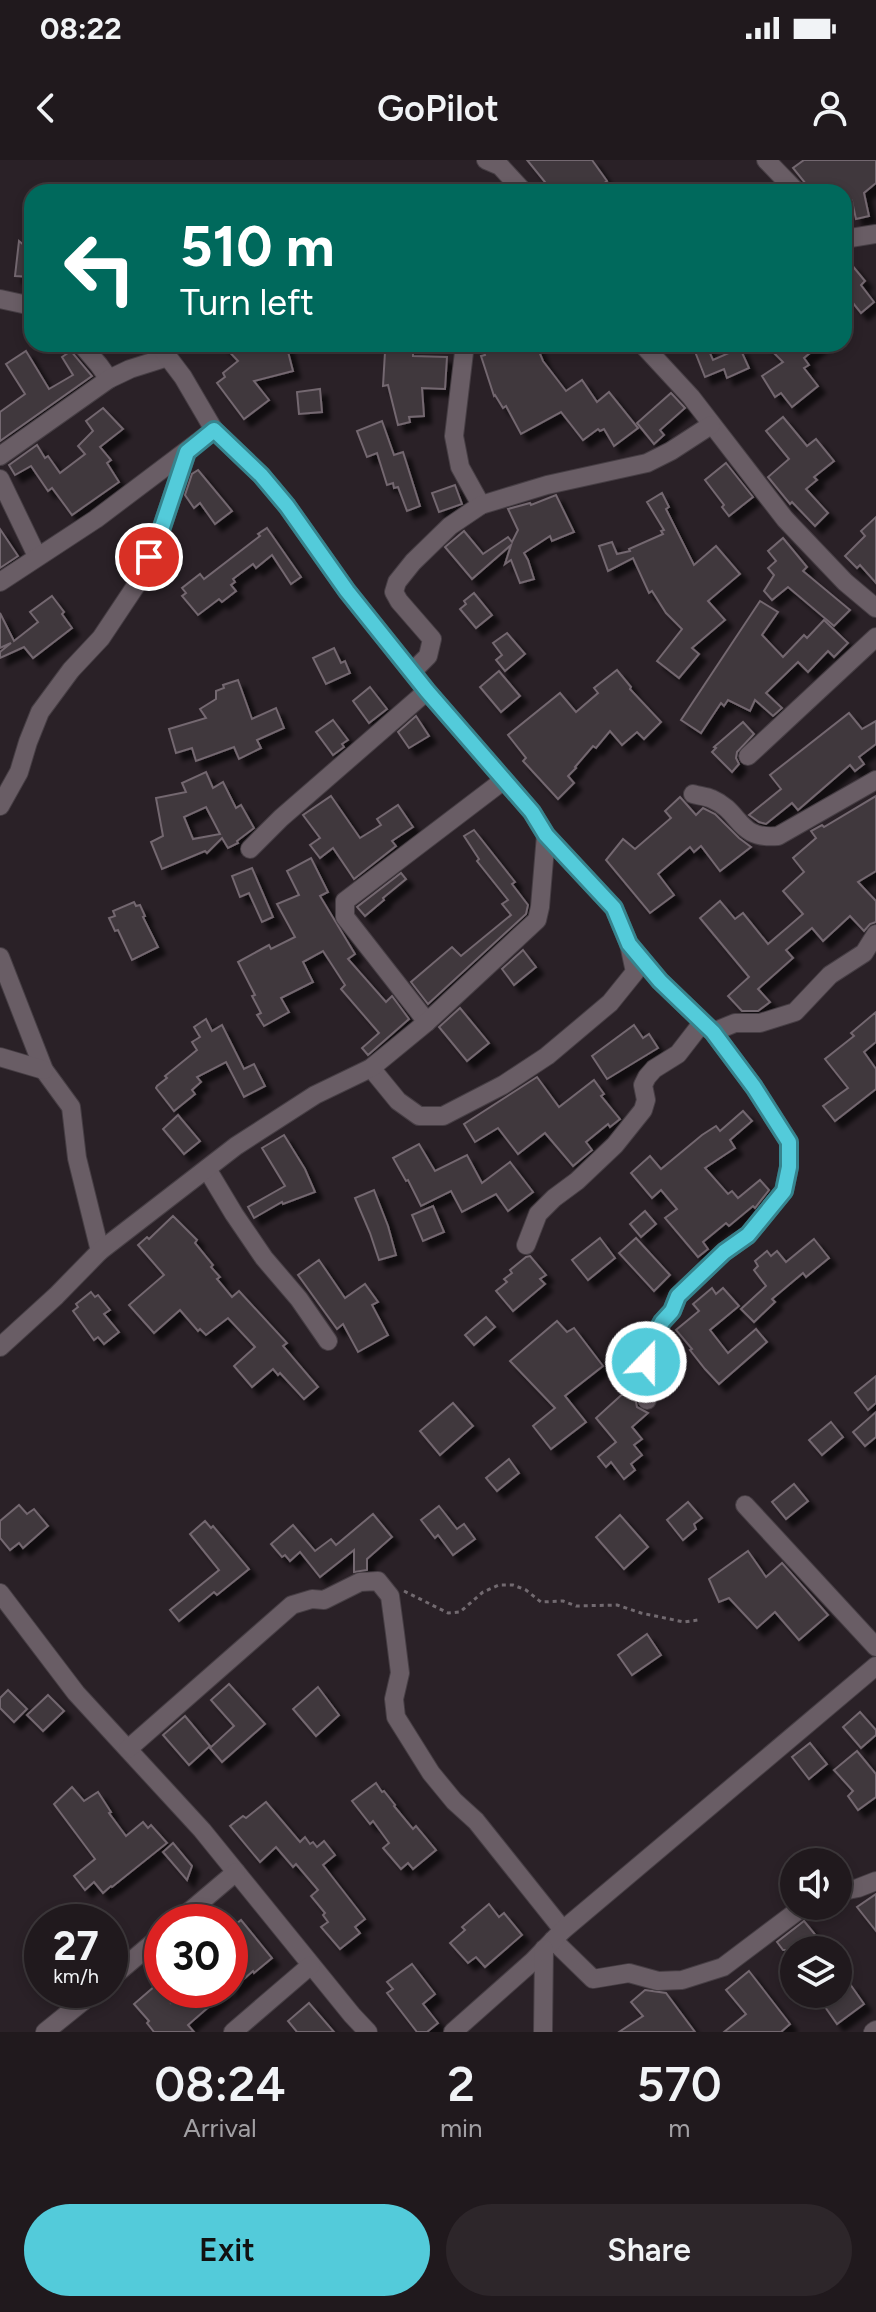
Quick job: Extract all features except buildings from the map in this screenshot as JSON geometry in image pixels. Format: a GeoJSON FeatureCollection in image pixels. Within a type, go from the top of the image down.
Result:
{"type":"FeatureCollection","features":[{"type":"Feature","properties":{"kind":"street"},"geometry":{"type":"LineString","coordinates":[[486,160],[500,166],[519,184]]}},
{"type":"Feature","properties":{"kind":"street"},"geometry":{"type":"LineString","coordinates":[[766,160],[789,184]]}},
{"type":"Feature","properties":{"kind":"street"},"geometry":{"type":"LineString","coordinates":[[852,238],[876,234]]}},
{"type":"Feature","properties":{"kind":"street"},"geometry":{"type":"LineString","coordinates":[[0,299],[24,304]]}},
{"type":"Feature","properties":{"kind":"street"},"geometry":{"type":"LineString","coordinates":[[88,352],[109,379]]}},
{"type":"Feature","properties":{"kind":"street"},"geometry":{"type":"LineString","coordinates":[[0,456],[109,379],[160,352]]}},
{"type":"Feature","properties":{"kind":"street"},"geometry":{"type":"LineString","coordinates":[[164,352],[214,430],[270,485],[347,591],[427,691],[532,812],[546,835],[614,908],[629,944],[635,972],[610,1003],[547,1056],[503,1085],[443,1116],[419,1116],[398,1101],[371,1068]]}},
{"type":"Feature","properties":{"kind":"street"},"geometry":{"type":"LineString","coordinates":[[464,352],[454,436],[460,467],[481,505]]}},
{"type":"Feature","properties":{"kind":"street"},"geometry":{"type":"LineString","coordinates":[[649,352],[691,397],[785,519],[845,582],[876,608]]}},
{"type":"Feature","properties":{"kind":"street"},"geometry":{"type":"LineString","coordinates":[[413,671],[428,656],[432,639],[394,592],[397,582],[413,562],[450,526],[481,505],[547,485],[647,463],[711,425]]}},
{"type":"Feature","properties":{"kind":"street"},"geometry":{"type":"LineString","coordinates":[[0,582],[96,519],[214,430]]}},
{"type":"Feature","properties":{"kind":"street"},"geometry":{"type":"LineString","coordinates":[[0,803],[19,772],[40,712],[71,670],[101,638],[137,584],[161,530],[187,452]]}},
{"type":"Feature","properties":{"kind":"street"},"geometry":{"type":"LineString","coordinates":[[0,479],[37,556]]}},
{"type":"Feature","properties":{"kind":"street"},"geometry":{"type":"LineString","coordinates":[[748,756],[876,637]]}},
{"type":"Feature","properties":{"kind":"street"},"geometry":{"type":"LineString","coordinates":[[250,849],[304,797],[427,691]]}},
{"type":"Feature","properties":{"kind":"street"},"geometry":{"type":"LineString","coordinates":[[427,1022],[345,917],[345,901],[504,780]]}},
{"type":"Feature","properties":{"kind":"street"},"geometry":{"type":"LineString","coordinates":[[693,794],[713,799],[748,832],[763,837],[778,836],[876,780]]}},
{"type":"Feature","properties":{"kind":"street"},"geometry":{"type":"LineString","coordinates":[[0,1347],[100,1251],[236,1146],[315,1095],[371,1068],[427,1022],[537,920],[546,835]]}},
{"type":"Feature","properties":{"kind":"street"},"geometry":{"type":"LineString","coordinates":[[526,1245],[538,1214],[615,1145],[643,1110],[646,1100],[643,1085],[654,1069],[678,1054],[708,1028],[760,1023],[795,1012],[830,975],[864,953],[876,934]]}},
{"type":"Feature","properties":{"kind":"street"},"geometry":{"type":"LineString","coordinates":[[629,944],[660,981],[708,1028],[754,1087],[789,1142],[789,1167],[784,1191],[748,1235],[724,1252],[678,1296],[672,1311],[651,1341],[646,1362],[647,1400]]}},
{"type":"Feature","properties":{"kind":"street"},"geometry":{"type":"LineString","coordinates":[[0,957],[44,1070],[71,1107],[77,1158],[100,1251]]}},
{"type":"Feature","properties":{"kind":"street"},"geometry":{"type":"LineString","coordinates":[[0,1057],[44,1070]]}},
{"type":"Feature","properties":{"kind":"street"},"geometry":{"type":"LineString","coordinates":[[207,1169],[256,1247],[299,1299],[328,1341]]}},
{"type":"Feature","properties":{"kind":"street"},"geometry":{"type":"LineString","coordinates":[[745,1505],[876,1647]]}},
{"type":"Feature","properties":{"kind":"street"},"geometry":{"type":"LineString","coordinates":[[128,1749],[292,1605],[312,1599],[324,1600],[360,1582],[378,1581],[390,1596],[395,1633],[400,1673],[394,1699],[396,1717],[431,1773],[476,1821],[553,1940],[593,1979],[629,1973],[658,1981],[682,1980],[723,1967],[785,1920]]}},
{"type":"Feature","properties":{"kind":"street"},"geometry":{"type":"LineString","coordinates":[[0,1593],[76,1693],[202,1830],[368,2032]]}},
{"type":"Feature","properties":{"kind":"street"},"geometry":{"type":"LineString","coordinates":[[453,2032],[553,1940],[876,1666]]}},
{"type":"Feature","properties":{"kind":"street"},"geometry":{"type":"LineString","coordinates":[[198,1904],[236,1872]]}},
{"type":"Feature","properties":{"kind":"street"},"geometry":{"type":"LineString","coordinates":[[852,1889],[876,1881]]}},
{"type":"Feature","properties":{"kind":"street"},"geometry":{"type":"LineString","coordinates":[[543,2032],[553,1940]]}},
{"type":"Feature","properties":{"kind":"street"},"geometry":{"type":"LineString","coordinates":[[128,1964],[144,1950]]}},
{"type":"Feature","properties":{"kind":"street"},"geometry":{"type":"LineString","coordinates":[[233,2032],[311,1965]]}},
{"type":"Feature","properties":{"kind":"street"},"geometry":{"type":"LineString","coordinates":[[45,2032],[75,2008]]}},
{"type":"Feature","properties":{"kind":"path"},"geometry":{"type":"LineString","coordinates":[[378,1581],[448,1613],[460,1612],[483,1592],[499,1585],[513,1585],[526,1590],[541,1602],[563,1601],[576,1606],[617,1605],[684,1622],[698,1620]]}},
{"type":"Feature","properties":{"kind":"route"},"geometry":{"type":"LineString","coordinates":[[149,557],[187,452],[214,430],[261,475],[287,506],[347,591],[427,691],[532,812],[546,835],[614,908],[629,944],[660,981],[713,1032],[754,1087],[789,1142],[789,1167],[784,1191],[748,1235],[724,1252],[678,1296],[672,1311],[651,1341],[646,1362]]}}]}
